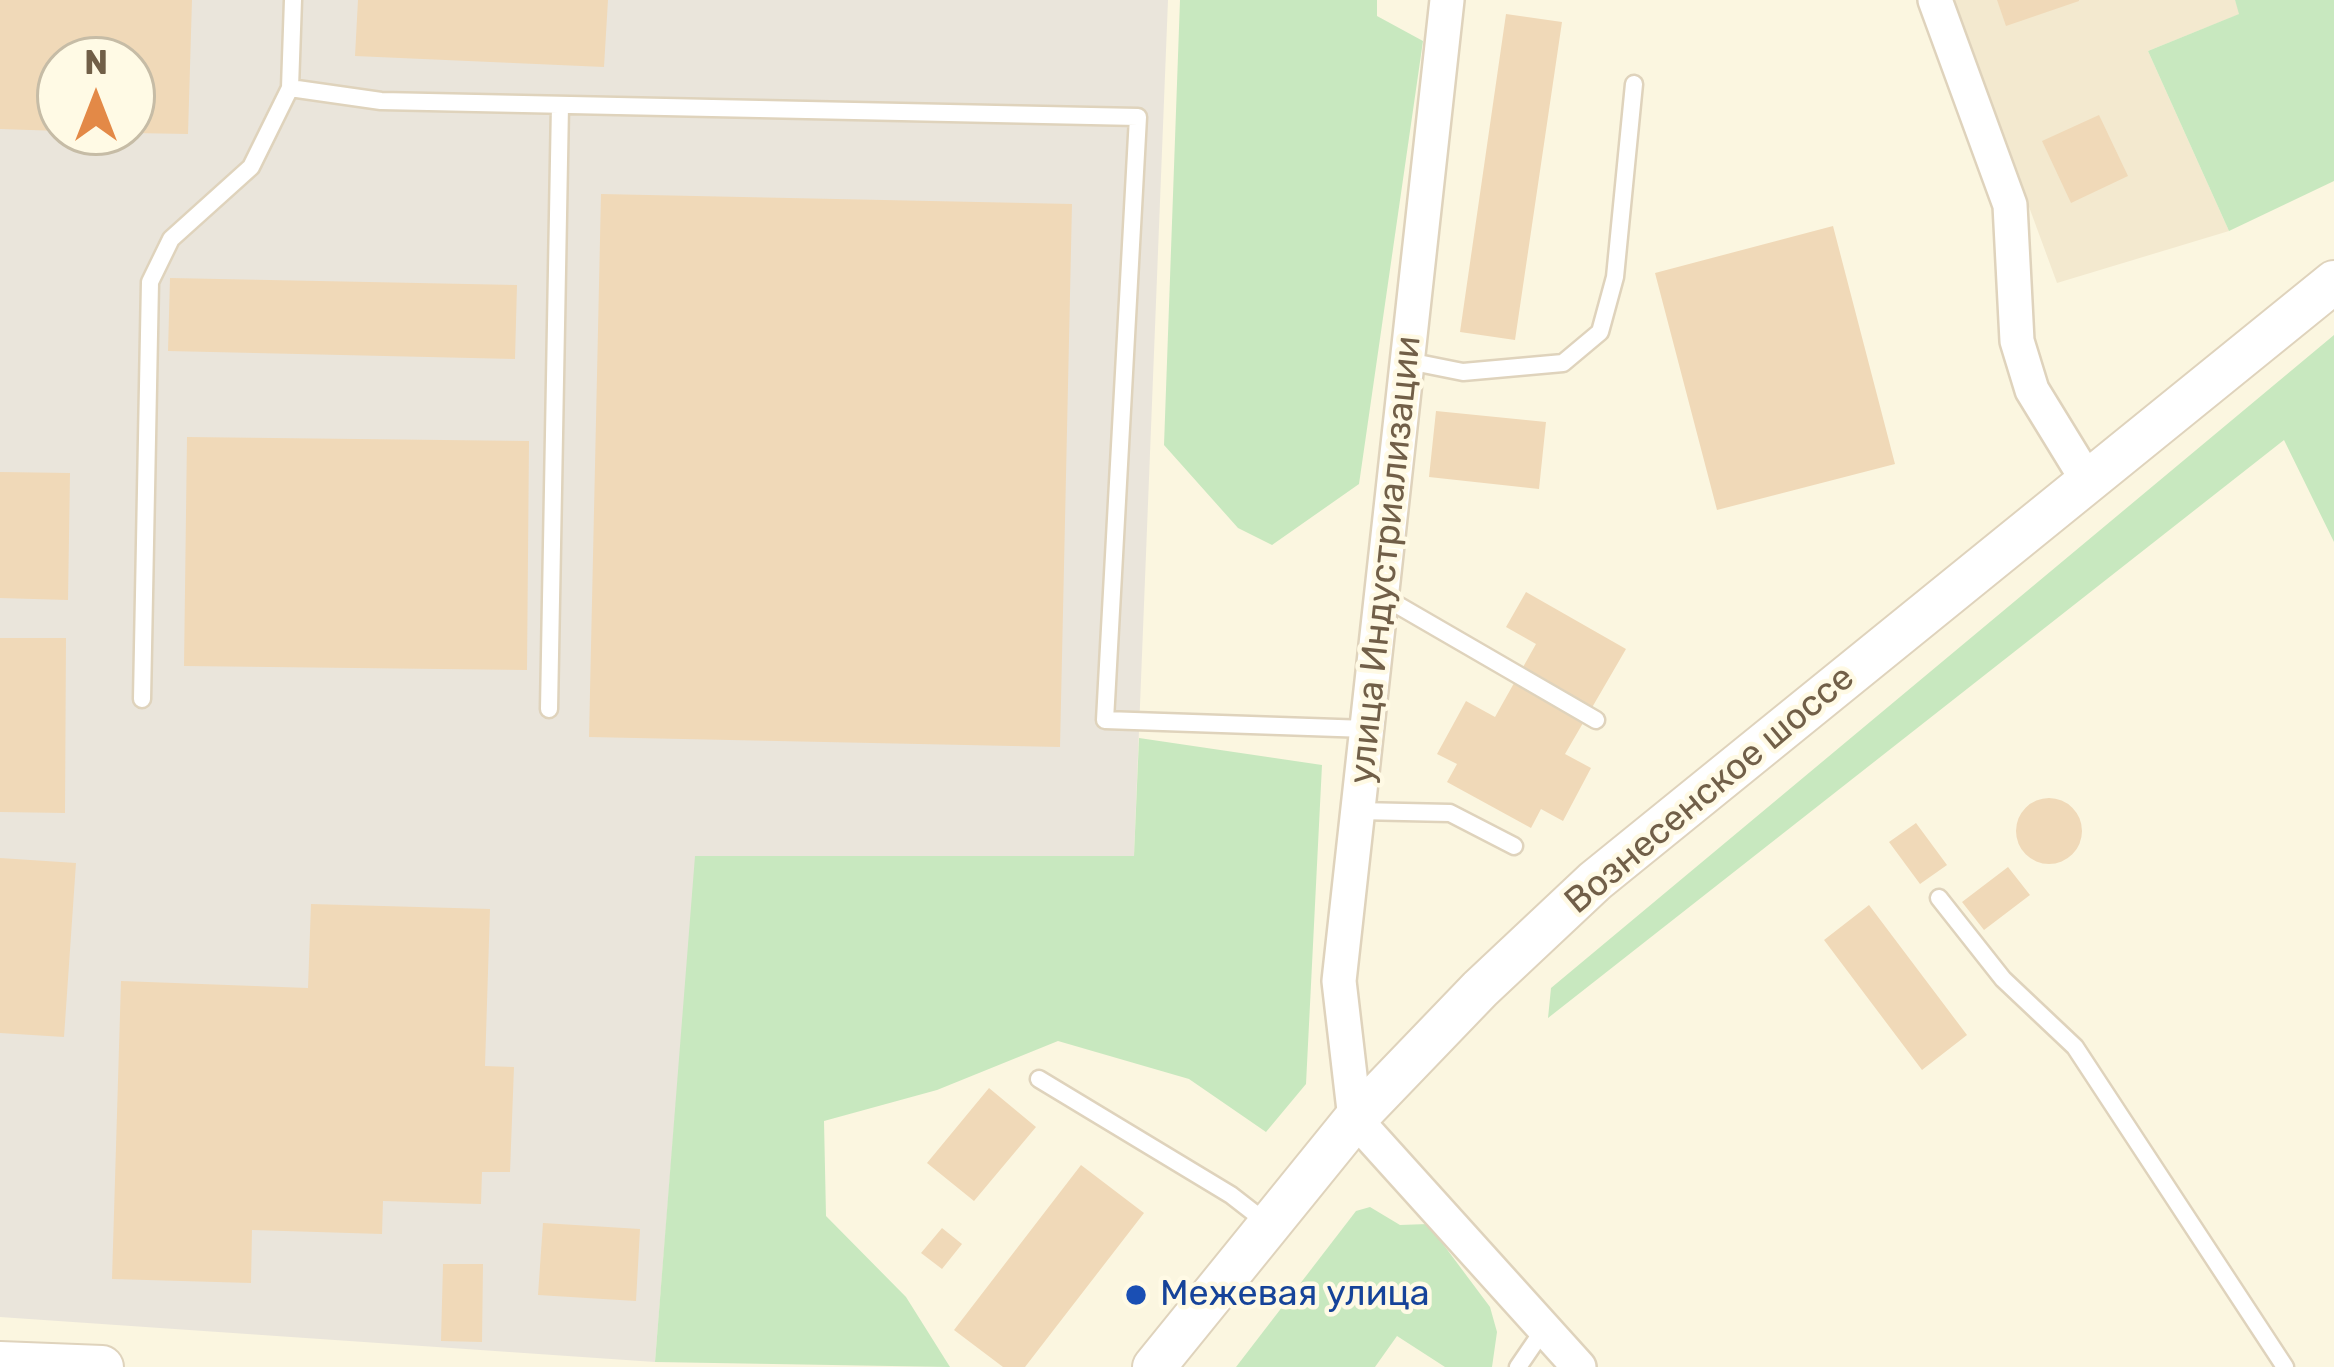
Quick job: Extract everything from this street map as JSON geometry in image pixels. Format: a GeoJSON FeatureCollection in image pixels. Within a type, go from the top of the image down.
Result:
{"type":"FeatureCollection","features":[{"type":"Feature","properties":{"kind":"street","name":"улица Индустриализации"},"geometry":{"type":"LineString","coordinates":[[1355,1119],[1339,981],[1448,0]]}},
{"type":"Feature","properties":{"kind":"street"},"geometry":{"type":"LineString","coordinates":[[1935,0],[2010,205],[2018,341],[2032,390],[2089,483]]}},
{"type":"Feature","properties":{"kind":"street","name":"Вознесенское шоссе"},"geometry":{"type":"LineString","coordinates":[[1154,1367],[1355,1119],[1480,989],[1594,881],[2318,294]]}},
{"type":"Feature","properties":{"kind":"street"},"geometry":{"type":"LineString","coordinates":[[1355,1119],[1579,1367]]}},
{"type":"Feature","properties":{"kind":"street"},"geometry":{"type":"LineString","coordinates":[[0,1363],[102,1367]]}},
{"type":"Feature","properties":{"kind":"lane"},"geometry":{"type":"LineString","coordinates":[[142,699],[150,281],[171,239],[251,167],[290,88],[292,0]]}},
{"type":"Feature","properties":{"kind":"lane"},"geometry":{"type":"LineString","coordinates":[[1408,361],[1463,372],[1563,363],[1600,332],[1615,277],[1634,84]]}},
{"type":"Feature","properties":{"kind":"lane"},"geometry":{"type":"LineString","coordinates":[[290,88],[381,101],[1138,117],[1105,720],[1367,729]]}},
{"type":"Feature","properties":{"kind":"lane"},"geometry":{"type":"LineString","coordinates":[[549,709],[560,105]]}},
{"type":"Feature","properties":{"kind":"lane"},"geometry":{"type":"LineString","coordinates":[[1382,596],[1596,720]]}},
{"type":"Feature","properties":{"kind":"lane"},"geometry":{"type":"LineString","coordinates":[[1358,811],[1450,813],[1514,845]]}},
{"type":"Feature","properties":{"kind":"lane"},"geometry":{"type":"LineString","coordinates":[[1939,898],[2003,979],[2074,1047],[2285,1367]]}},
{"type":"Feature","properties":{"kind":"lane"},"geometry":{"type":"LineString","coordinates":[[1040,1079],[1231,1196],[1268,1224]]}},
{"type":"Feature","properties":{"kind":"lane"},"geometry":{"type":"LineString","coordinates":[[1518,1367],[1544,1329]]}},
{"type":"Feature","properties":{"kind":"shaded area"},"geometry":{"type":"Polygon","coordinates":[[[0,0],[1168,0],[1134,856],[696,857],[655,1362],[0,1317],[0,0]]]}},
{"type":"Feature","properties":{"kind":"shaded area"},"geometry":{"type":"Polygon","coordinates":[[[1953,0],[2235,0],[2240,14],[2148,51],[2229,231],[2057,283],[1953,0]]]}},
{"type":"Feature","properties":{"kind":"green space"},"geometry":{"type":"Polygon","coordinates":[[[1180,0],[1377,0],[1377,16],[1423,41],[1359,484],[1272,545],[1238,528],[1164,445],[1180,0]]]}},
{"type":"Feature","properties":{"kind":"green space"},"geometry":{"type":"Polygon","coordinates":[[[2235,0],[2334,0],[2334,181],[2229,231],[2148,51],[2239,14],[2235,0]]]}},
{"type":"Feature","properties":{"kind":"green space"},"geometry":{"type":"Polygon","coordinates":[[[2334,335],[2334,542],[2284,440],[1548,1018],[1551,988],[2334,335]]]}},
{"type":"Feature","properties":{"kind":"green space"},"geometry":{"type":"Polygon","coordinates":[[[1139,738],[1322,765],[1306,1084],[1266,1132],[1189,1079],[1058,1041],[937,1090],[824,1121],[826,1216],[906,1297],[950,1367],[655,1362],[695,856],[1134,856],[1139,738]]]}},
{"type":"Feature","properties":{"kind":"green space"},"geometry":{"type":"Polygon","coordinates":[[[1370,1207],[1400,1225],[1428,1224],[1490,1307],[1497,1332],[1492,1367],[1445,1367],[1397,1336],[1375,1367],[1236,1367],[1356,1211],[1370,1207]]]}},
{"type":"Feature","properties":{"kind":"building"},"geometry":{"type":"Polygon","coordinates":[[[0,0],[192,0],[188,134],[156,133],[156,36],[36,36],[36,130],[0,129],[0,0]]]}},
{"type":"Feature","properties":{"kind":"building"},"geometry":{"type":"Polygon","coordinates":[[[358,0],[608,0],[604,67],[355,56],[358,0]]]}},
{"type":"Feature","properties":{"kind":"building"},"geometry":{"type":"Polygon","coordinates":[[[1997,0],[2079,0],[2079,1],[2006,26],[1997,0]]]}},
{"type":"Feature","properties":{"kind":"building"},"geometry":{"type":"Polygon","coordinates":[[[1506,14],[1562,22],[1515,340],[1460,332],[1506,14]]]}},
{"type":"Feature","properties":{"kind":"building"},"geometry":{"type":"Polygon","coordinates":[[[2099,115],[2128,176],[2071,203],[2042,141],[2099,115]]]}},
{"type":"Feature","properties":{"kind":"building"},"geometry":{"type":"Polygon","coordinates":[[[601,194],[1072,204],[1060,747],[589,737],[601,194]]]}},
{"type":"Feature","properties":{"kind":"building"},"geometry":{"type":"Polygon","coordinates":[[[1833,226],[1895,464],[1717,510],[1655,273],[1833,226]]]}},
{"type":"Feature","properties":{"kind":"building"},"geometry":{"type":"Polygon","coordinates":[[[170,278],[517,285],[515,359],[168,351],[170,278]]]}},
{"type":"Feature","properties":{"kind":"building"},"geometry":{"type":"Polygon","coordinates":[[[1436,411],[1546,422],[1539,489],[1429,477],[1436,411]]]}},
{"type":"Feature","properties":{"kind":"building"},"geometry":{"type":"Polygon","coordinates":[[[187,437],[529,441],[527,670],[184,666],[187,437]]]}},
{"type":"Feature","properties":{"kind":"building"},"geometry":{"type":"Polygon","coordinates":[[[0,472],[70,473],[68,600],[0,598],[0,472]]]}},
{"type":"Feature","properties":{"kind":"building"},"geometry":{"type":"Polygon","coordinates":[[[1526,592],[1626,649],[1565,754],[1591,768],[1563,821],[1541,809],[1531,828],[1447,782],[1457,764],[1437,754],[1466,701],[1495,717],[1536,644],[1506,627],[1526,592]]]}},
{"type":"Feature","properties":{"kind":"building"},"geometry":{"type":"Polygon","coordinates":[[[0,638],[66,638],[65,813],[0,812],[0,638]]]}},
{"type":"Feature","properties":{"kind":"building"},"geometry":{"type":"Polygon","coordinates":[[[2049,798],[2072,808],[2082,831],[2072,854],[2049,864],[2026,854],[2016,831],[2026,808],[2049,798]]]}},
{"type":"Feature","properties":{"kind":"building"},"geometry":{"type":"Polygon","coordinates":[[[1916,823],[1947,865],[1920,884],[1889,842],[1916,823]]]}},
{"type":"Feature","properties":{"kind":"building"},"geometry":{"type":"Polygon","coordinates":[[[0,858],[76,863],[64,1037],[0,1033],[0,858]]]}},
{"type":"Feature","properties":{"kind":"building"},"geometry":{"type":"Polygon","coordinates":[[[2008,867],[2030,895],[1984,930],[1962,902],[2008,867]]]}},
{"type":"Feature","properties":{"kind":"building"},"geometry":{"type":"Polygon","coordinates":[[[311,904],[490,909],[485,1066],[514,1067],[510,1172],[482,1172],[481,1204],[383,1201],[382,1234],[252,1230],[251,1283],[112,1279],[121,981],[308,988],[311,904]]]}},
{"type":"Feature","properties":{"kind":"building"},"geometry":{"type":"Polygon","coordinates":[[[1869,905],[1967,1035],[1922,1070],[1824,940],[1869,905]]]}},
{"type":"Feature","properties":{"kind":"building"},"geometry":{"type":"Polygon","coordinates":[[[989,1088],[1036,1127],[974,1201],[927,1163],[989,1088]]]}},
{"type":"Feature","properties":{"kind":"building"},"geometry":{"type":"Polygon","coordinates":[[[1081,1165],[1144,1213],[1025,1367],[1003,1367],[954,1330],[1081,1165]]]}},
{"type":"Feature","properties":{"kind":"building"},"geometry":{"type":"Polygon","coordinates":[[[543,1223],[640,1229],[636,1301],[538,1295],[543,1223]]]}},
{"type":"Feature","properties":{"kind":"building"},"geometry":{"type":"Polygon","coordinates":[[[942,1228],[962,1244],[942,1269],[921,1253],[942,1228]]]}},
{"type":"Feature","properties":{"kind":"building"},"geometry":{"type":"Polygon","coordinates":[[[443,1264],[483,1264],[482,1342],[441,1341],[443,1264]]]}},
{"type":"Feature","properties":{"kind":"place","name":"Межевая улица"},"geometry":{"type":"Point","coordinates":[1136,1295]}}]}
